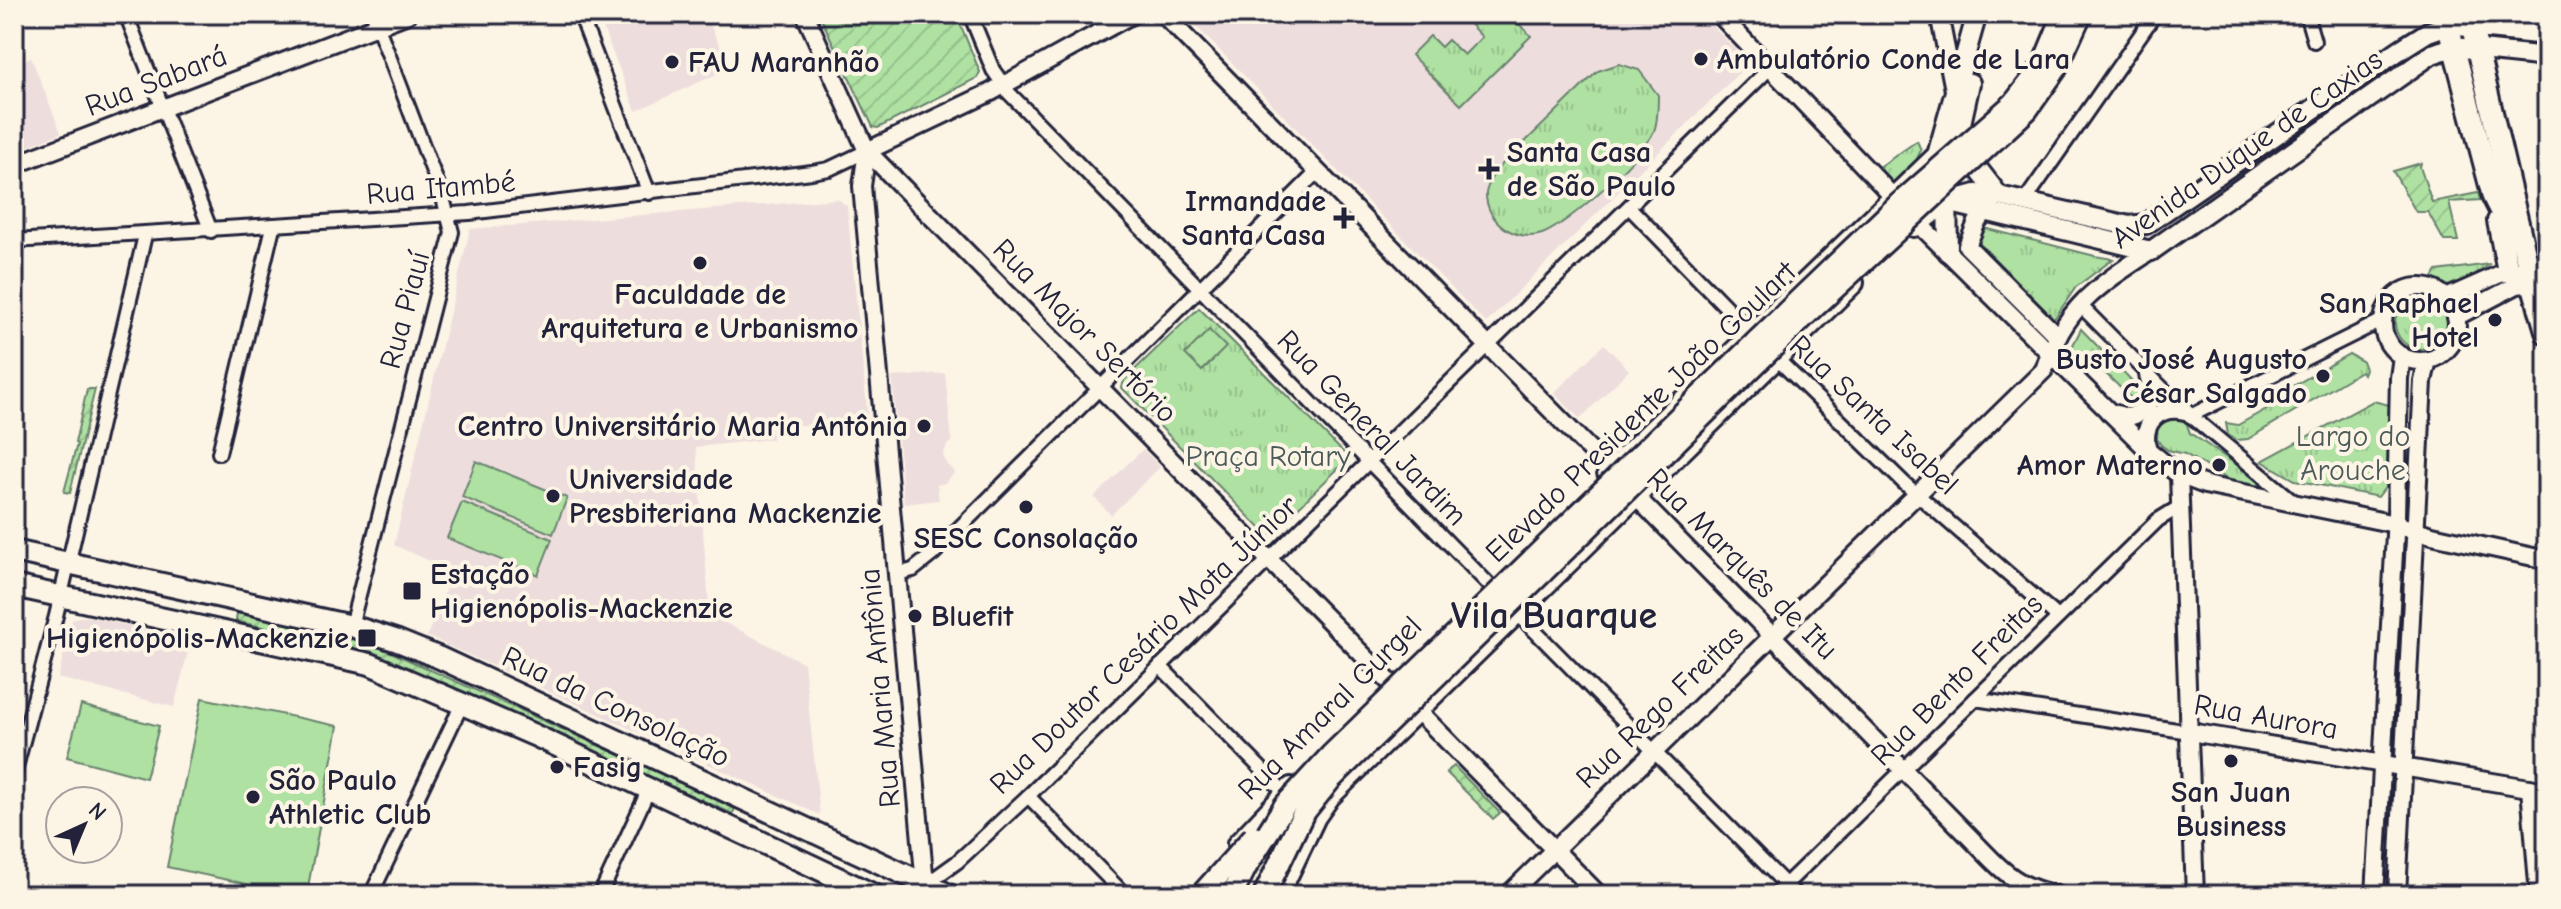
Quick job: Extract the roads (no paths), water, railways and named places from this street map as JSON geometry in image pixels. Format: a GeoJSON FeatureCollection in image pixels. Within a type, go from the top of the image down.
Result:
{"type":"FeatureCollection","features":[{"type":"Feature","properties":{"kind":"main road"},"geometry":{"type":"LineString","coordinates":[[1948,252],[1947,202],[1955,95],[1977,14]]}},
{"type":"Feature","properties":{"kind":"main road"},"geometry":{"type":"LineString","coordinates":[[1892,196],[1951,138],[1984,14]]}},
{"type":"Feature","properties":{"kind":"main road","name":"Elevado Presidente João Goulart"},"geometry":{"type":"LineString","coordinates":[[1232,895],[1279,802],[1901,202],[2014,103],[2042,67],[2064,14]]}},
{"type":"Feature","properties":{"kind":"main road","name":"Elevado Presidente João Goulart"},"geometry":{"type":"LineString","coordinates":[[1264,895],[1303,814],[1331,779],[1796,325],[2027,110],[2056,69],[2081,14]]}},
{"type":"Feature","properties":{"kind":"main road"},"geometry":{"type":"LineString","coordinates":[[2446,19],[2493,197],[2508,271]]}},
{"type":"Feature","properties":{"kind":"main road","name":"Avenida Duque de Caxias"},"geometry":{"type":"LineString","coordinates":[[2146,224],[2446,19],[2470,20],[2547,35]]}},
{"type":"Feature","properties":{"kind":"main road"},"geometry":{"type":"LineString","coordinates":[[2470,20],[2536,279],[2547,334]]}},
{"type":"Feature","properties":{"kind":"main road"},"geometry":{"type":"LineString","coordinates":[[2453,47],[2547,57]]}},
{"type":"Feature","properties":{"kind":"main road","name":"Avenida Duque de Caxias"},"geometry":{"type":"LineString","coordinates":[[2151,251],[2426,58],[2453,47]]}},
{"type":"Feature","properties":{"kind":"main road"},"geometry":{"type":"LineString","coordinates":[[1951,138],[1967,154],[1993,203]]}},
{"type":"Feature","properties":{"kind":"main road"},"geometry":{"type":"LineString","coordinates":[[2192,194],[2226,198]]}},
{"type":"Feature","properties":{"kind":"main road"},"geometry":{"type":"LineString","coordinates":[[1918,223],[1947,202],[1973,195],[1993,203],[2151,251],[2146,224],[2129,226],[2024,202],[1993,203]]}},
{"type":"Feature","properties":{"kind":"main road","name":"Rua Amaral Gurgel"},"geometry":{"type":"LineString","coordinates":[[1191,895],[1393,683],[1892,196]]}},
{"type":"Feature","properties":{"kind":"main road"},"geometry":{"type":"LineString","coordinates":[[2493,197],[2536,279]]}},
{"type":"Feature","properties":{"kind":"main road","name":"Rua Amaral Gurgel"},"geometry":{"type":"LineString","coordinates":[[1279,895],[1316,817],[1330,797],[1918,223]]}},
{"type":"Feature","properties":{"kind":"main road","name":"Rua da Consolação"},"geometry":{"type":"LineString","coordinates":[[14,551],[351,626],[398,641],[440,658],[923,890],[949,895]]}},
{"type":"Feature","properties":{"kind":"main road","name":"Rua da Consolação"},"geometry":{"type":"LineString","coordinates":[[14,586],[348,658],[377,667],[649,789],[874,895]]}},
{"type":"Feature","properties":{"kind":"main road"},"geometry":{"type":"LineString","coordinates":[[1252,895],[1264,869],[1295,822],[1320,796],[1347,780]]}},
{"type":"Feature","properties":{"kind":"main road"},"geometry":{"type":"LineString","coordinates":[[1201,895],[1279,802]]}},
{"type":"Feature","properties":{"kind":"main road"},"geometry":{"type":"LineString","coordinates":[[1226,895],[1279,802]]}},
{"type":"Feature","properties":{"kind":"street"},"geometry":{"type":"LineString","coordinates":[[126,14],[211,231]]}},
{"type":"Feature","properties":{"kind":"street","name":"Rua Sabará"},"geometry":{"type":"LineString","coordinates":[[14,165],[163,109],[375,20],[408,14]]}},
{"type":"Feature","properties":{"kind":"street"},"geometry":{"type":"LineString","coordinates":[[580,14],[649,193]]}},
{"type":"Feature","properties":{"kind":"street"},"geometry":{"type":"LineString","coordinates":[[805,14],[867,151],[1003,85],[1133,14]]}},
{"type":"Feature","properties":{"kind":"street","name":"Rua General Jardim"},"geometry":{"type":"LineString","coordinates":[[970,14],[990,64],[1003,85],[1653,753],[1796,895]]}},
{"type":"Feature","properties":{"kind":"street","name":"Rua Marquês de Itu"},"geometry":{"type":"LineString","coordinates":[[1163,14],[2003,871],[2030,889],[2056,895]]}},
{"type":"Feature","properties":{"kind":"street"},"geometry":{"type":"LineString","coordinates":[[1719,14],[1918,223],[2148,450],[2179,475],[2232,492],[2395,524],[2547,560]]}},
{"type":"Feature","properties":{"kind":"street"},"geometry":{"type":"LineString","coordinates":[[1939,14],[1955,95]]}},
{"type":"Feature","properties":{"kind":"street"},"geometry":{"type":"LineString","coordinates":[[2024,202],[2155,14]]}},
{"type":"Feature","properties":{"kind":"street"},"geometry":{"type":"LineString","coordinates":[[2306,14],[2314,41]]}},
{"type":"Feature","properties":{"kind":"street","name":"Rua Piauí"},"geometry":{"type":"LineString","coordinates":[[351,626],[450,242],[449,215],[375,20]]}},
{"type":"Feature","properties":{"kind":"street","name":"Rua Doutor Cesário Mota Júnior"},"geometry":{"type":"LineString","coordinates":[[923,890],[1028,796],[1771,67]]}},
{"type":"Feature","properties":{"kind":"street","name":"Rua Itambé"},"geometry":{"type":"LineString","coordinates":[[14,241],[449,215],[812,172],[829,169],[867,151]]}},
{"type":"Feature","properties":{"kind":"street","name":"Rua Major Sertório"},"geometry":{"type":"LineString","coordinates":[[867,151],[1599,895]]}},
{"type":"Feature","properties":{"kind":"street","name":"Rua Maria Antônia"},"geometry":{"type":"LineString","coordinates":[[867,151],[863,178],[923,890]]}},
{"type":"Feature","properties":{"kind":"street"},"geometry":{"type":"LineString","coordinates":[[863,178],[871,170],[886,170]]}},
{"type":"Feature","properties":{"kind":"street"},"geometry":{"type":"LineString","coordinates":[[897,574],[913,570],[927,560],[1318,171]]}},
{"type":"Feature","properties":{"kind":"street"},"geometry":{"type":"LineString","coordinates":[[1993,203],[1977,222],[1967,246],[2058,337]]}},
{"type":"Feature","properties":{"kind":"street","name":"Rua Santa Isabel"},"geometry":{"type":"LineString","coordinates":[[1629,207],[1777,359],[1918,495],[2058,617]]}},
{"type":"Feature","properties":{"kind":"street"},"geometry":{"type":"LineString","coordinates":[[219,453],[273,227]]}},
{"type":"Feature","properties":{"kind":"street"},"geometry":{"type":"LineString","coordinates":[[14,772],[61,596],[145,235]]}},
{"type":"Feature","properties":{"kind":"street","name":"Avenida Duque de Caxias"},"geometry":{"type":"LineString","coordinates":[[2079,304],[2110,278],[2151,251]]}},
{"type":"Feature","properties":{"kind":"street"},"geometry":{"type":"LineString","coordinates":[[2446,298],[2508,271],[2536,279]]}},
{"type":"Feature","properties":{"kind":"street"},"geometry":{"type":"LineString","coordinates":[[2456,317],[2517,285],[2536,279]]}},
{"type":"Feature","properties":{"kind":"street"},"geometry":{"type":"LineString","coordinates":[[2428,288],[2446,298],[2456,317],[2456,334],[2451,345],[2428,360],[2414,361],[2402,356],[2386,339],[2383,320],[2391,301],[2408,289],[2428,288]]}},
{"type":"Feature","properties":{"kind":"street"},"geometry":{"type":"LineString","coordinates":[[2049,354],[2079,304],[2188,414],[2298,504]]}},
{"type":"Feature","properties":{"kind":"street"},"geometry":{"type":"LineString","coordinates":[[2148,450],[2145,434],[2152,419],[2165,410],[2188,414],[2383,320]]}},
{"type":"Feature","properties":{"kind":"street","name":"Rua Rego Freitas"},"geometry":{"type":"LineString","coordinates":[[1508,895],[2044,370],[2049,354]]}},
{"type":"Feature","properties":{"kind":"street"},"geometry":{"type":"LineString","coordinates":[[2375,895],[2402,356]]}},
{"type":"Feature","properties":{"kind":"street"},"geometry":{"type":"LineString","coordinates":[[2397,895],[2423,381],[2428,360]]}},
{"type":"Feature","properties":{"kind":"street"},"geometry":{"type":"LineString","coordinates":[[2108,411],[2123,417],[2136,415],[2144,409],[2152,391],[2148,375]]}},
{"type":"Feature","properties":{"kind":"street"},"geometry":{"type":"LineString","coordinates":[[2179,475],[2195,895]]}},
{"type":"Feature","properties":{"kind":"street","name":"Rua Bento Freitas"},"geometry":{"type":"LineString","coordinates":[[1775,895],[2158,520],[2179,507]]}},
{"type":"Feature","properties":{"kind":"street"},"geometry":{"type":"LineString","coordinates":[[1160,666],[1279,802]]}},
{"type":"Feature","properties":{"kind":"street","name":"Rua Aurora"},"geometry":{"type":"LineString","coordinates":[[1975,699],[2547,791]]}},
{"type":"Feature","properties":{"kind":"street"},"geometry":{"type":"LineString","coordinates":[[371,895],[462,704]]}},
{"type":"Feature","properties":{"kind":"street"},"geometry":{"type":"LineString","coordinates":[[2530,788],[2539,895]]}},
{"type":"Feature","properties":{"kind":"street"},"geometry":{"type":"LineString","coordinates":[[600,895],[649,789]]}},
{"type":"Feature","properties":{"kind":"street"},"geometry":{"type":"LineString","coordinates":[[1028,796],[1125,895]]}},
{"type":"Feature","properties":{"kind":"street"},"geometry":{"type":"LineString","coordinates":[[2377,840],[2400,840]]}},
{"type":"Feature","properties":{"kind":"place","name":"Ambulatório Conde de Lara"},"geometry":{"type":"Point","coordinates":[1701,59]}},
{"type":"Feature","properties":{"kind":"place","name":"FAU Maranhão"},"geometry":{"type":"Point","coordinates":[672,62]}},
{"type":"Feature","properties":{"kind":"place","name":"Santa Casa de São Paulo"},"geometry":{"type":"Point","coordinates":[1489,169]}},
{"type":"Feature","properties":{"kind":"place","name":"Irmandade Santa Casa"},"geometry":{"type":"Point","coordinates":[1344,218]}},
{"type":"Feature","properties":{"kind":"place","name":"Faculdade de Arquitetura e Urbanismo"},"geometry":{"type":"Point","coordinates":[700,263]}},
{"type":"Feature","properties":{"kind":"place","name":"San Raphael Hotel"},"geometry":{"type":"Point","coordinates":[2495,320]}},
{"type":"Feature","properties":{"kind":"place","name":"Busto José Augusto César Salgado"},"geometry":{"type":"Point","coordinates":[2323,376]}},
{"type":"Feature","properties":{"kind":"place","name":"Centro Universitário Maria Antônia"},"geometry":{"type":"Point","coordinates":[924,426]}},
{"type":"Feature","properties":{"kind":"place","name":"Amor Materno"},"geometry":{"type":"Point","coordinates":[2219,465]}},
{"type":"Feature","properties":{"kind":"place","name":"Universidade Presbiteriana Mackenzie"},"geometry":{"type":"Point","coordinates":[553,496]}},
{"type":"Feature","properties":{"kind":"place","name":"SESC Consolação"},"geometry":{"type":"Point","coordinates":[1026,507]}},
{"type":"Feature","properties":{"kind":"place","name":"Estação Higienópolis-Mackenzie"},"geometry":{"type":"Point","coordinates":[412,591]}},
{"type":"Feature","properties":{"kind":"place","name":"Bluefit"},"geometry":{"type":"Point","coordinates":[915,616]}},
{"type":"Feature","properties":{"kind":"place","name":"Higienópolis-Mackenzie"},"geometry":{"type":"Point","coordinates":[367,638]}},
{"type":"Feature","properties":{"kind":"place","name":"San Juan Business"},"geometry":{"type":"Point","coordinates":[2231,761]}},
{"type":"Feature","properties":{"kind":"place","name":"Fasig"},"geometry":{"type":"Point","coordinates":[557,767]}},
{"type":"Feature","properties":{"kind":"place","name":"São Paulo Athletic Club"},"geometry":{"type":"Point","coordinates":[253,797]}},
{"type":"Feature","properties":{"kind":"district","name":"Vila Buarque"},"geometry":{"type":"Point","coordinates":[1554,616]}},
{"type":"Feature","properties":{"kind":"park label","name":"Largo do Arouche"},"geometry":{"type":"Point","coordinates":[2353,453]}},
{"type":"Feature","properties":{"kind":"park label","name":"Praça Rotary"},"geometry":{"type":"Point","coordinates":[1268,456]}}]}
